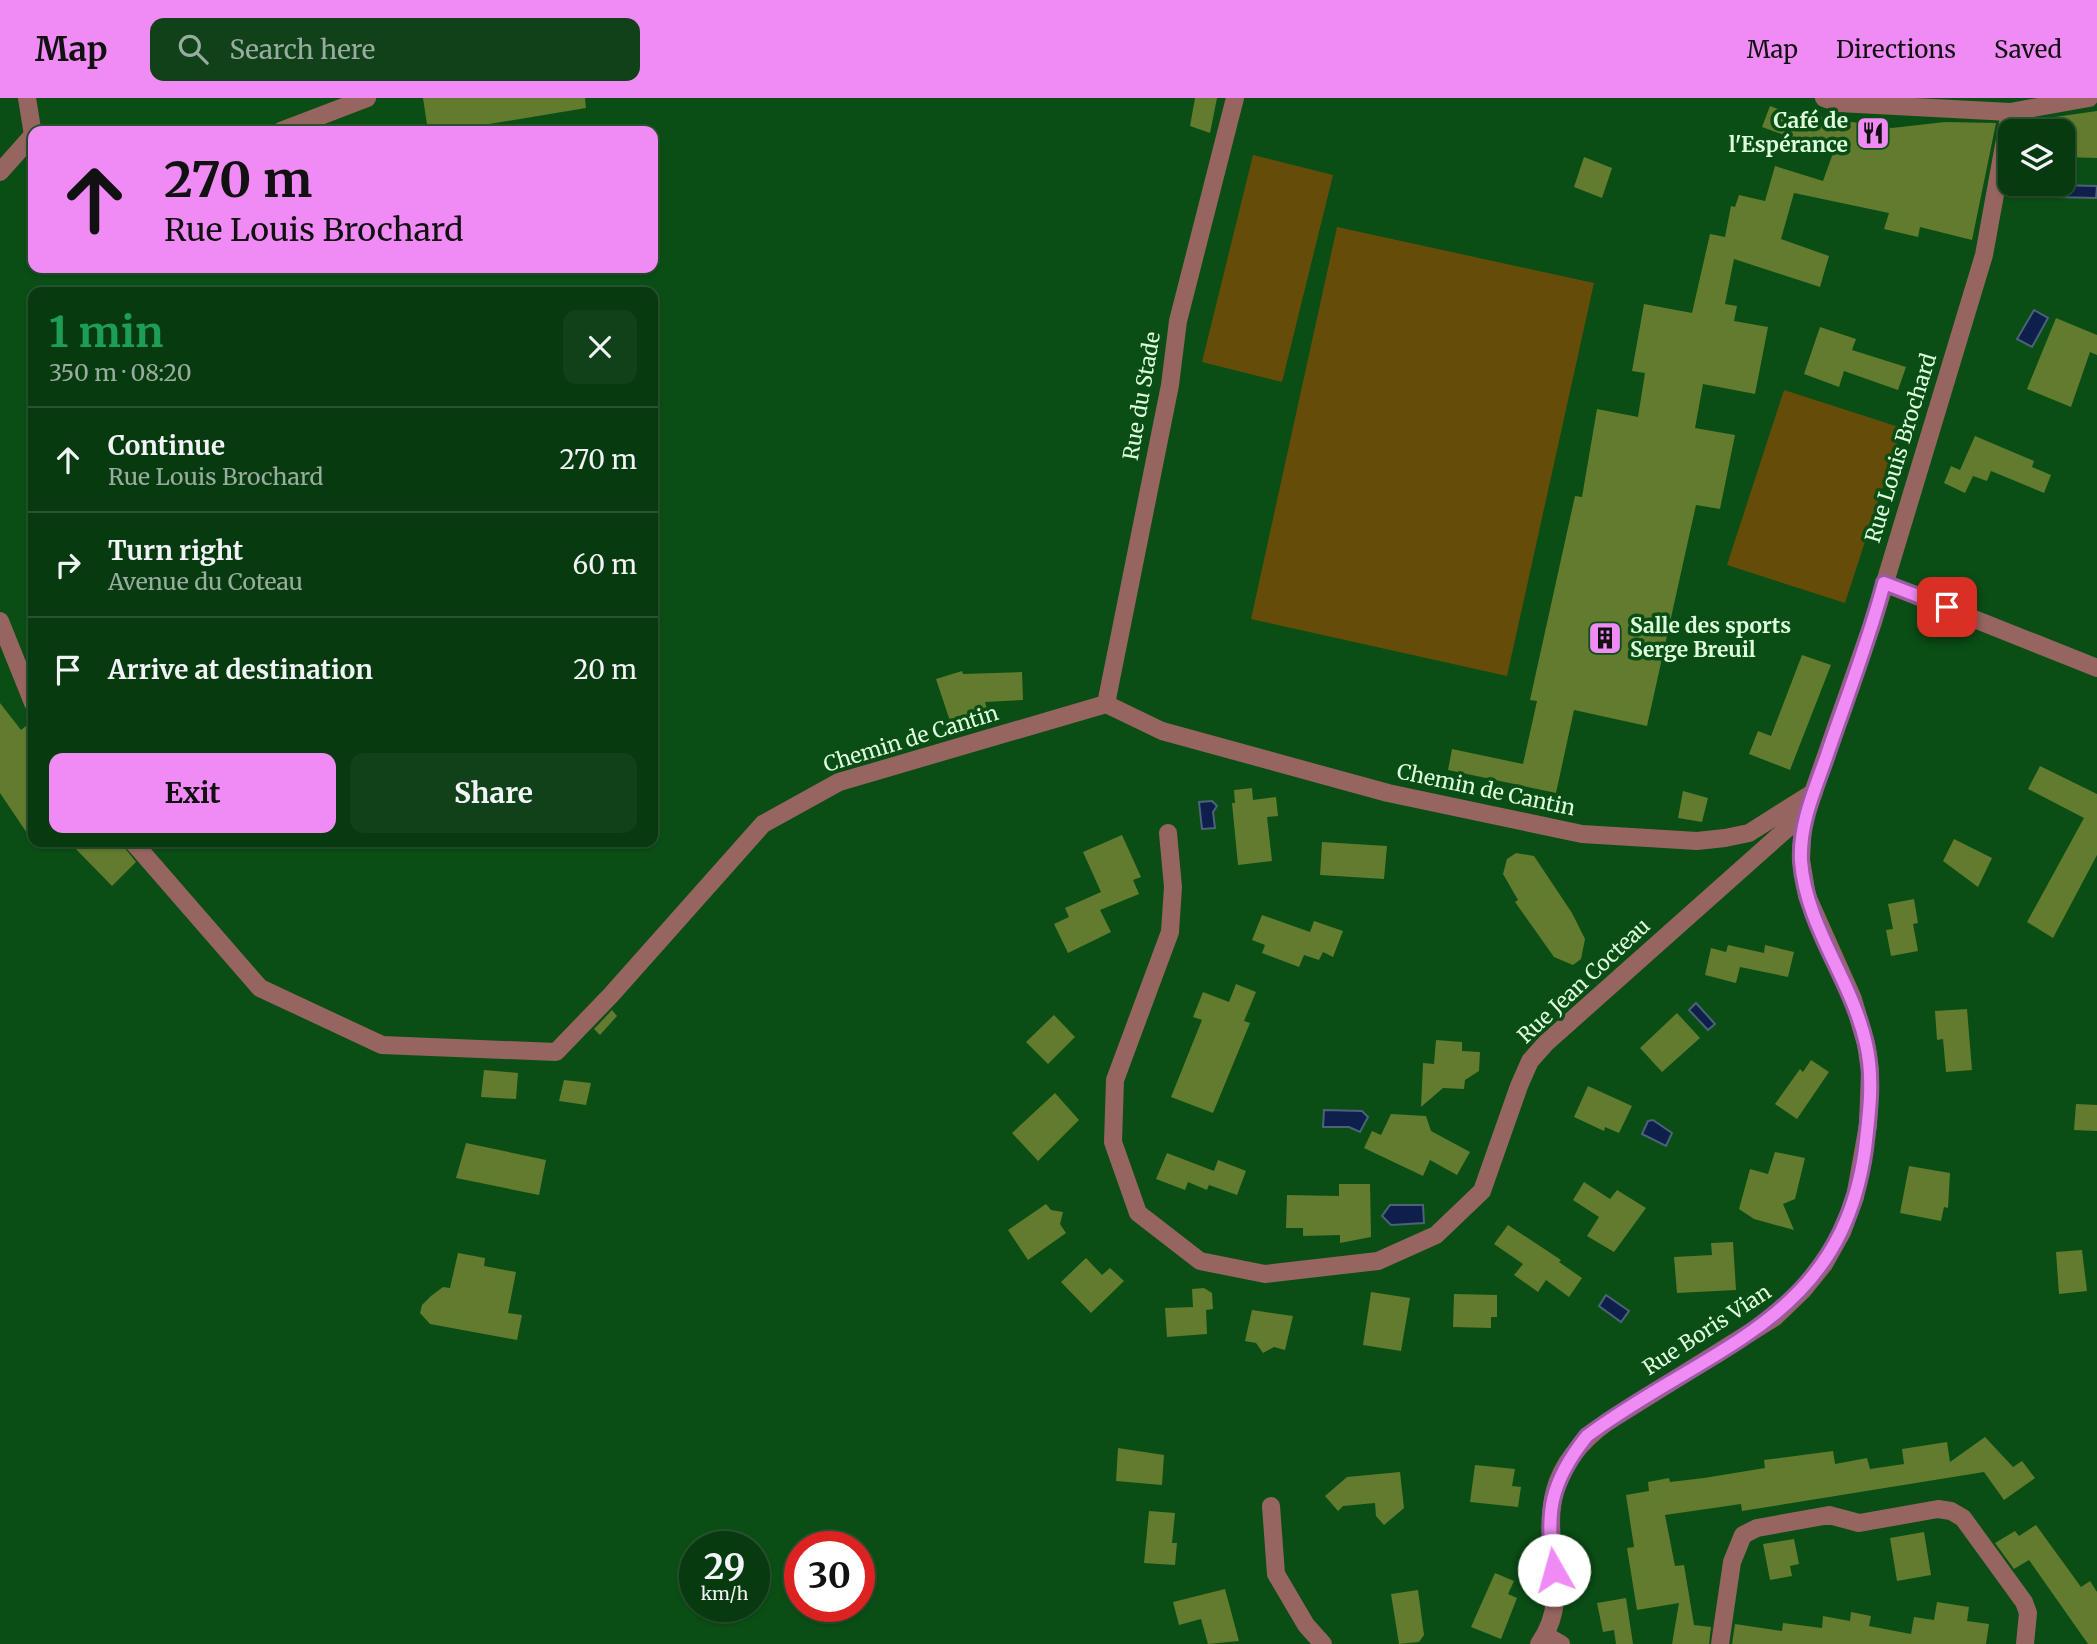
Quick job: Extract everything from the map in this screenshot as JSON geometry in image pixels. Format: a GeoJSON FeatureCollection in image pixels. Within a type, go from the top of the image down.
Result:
{"type":"FeatureCollection","features":[{"type":"Feature","properties":{"kind":"street"},"geometry":{"type":"LineString","coordinates":[[27,98],[32,126]]}},
{"type":"Feature","properties":{"kind":"street"},"geometry":{"type":"LineString","coordinates":[[294,126],[367,98]]}},
{"type":"Feature","properties":{"kind":"street","name":"Rue du Stade"},"geometry":{"type":"LineString","coordinates":[[1106,704],[1170,385],[1178,321],[1236,98]]}},
{"type":"Feature","properties":{"kind":"street"},"geometry":{"type":"LineString","coordinates":[[1824,98],[1838,103],[2010,112],[2089,98]]}},
{"type":"Feature","properties":{"kind":"street","name":"Rue Louis Brochard"},"geometry":{"type":"LineString","coordinates":[[1814,792],[1884,583],[1984,255],[2010,112]]}},
{"type":"Feature","properties":{"kind":"street"},"geometry":{"type":"LineString","coordinates":[[0,172],[28,141]]}},
{"type":"Feature","properties":{"kind":"street"},"geometry":{"type":"LineString","coordinates":[[1884,583],[2097,668]]}},
{"type":"Feature","properties":{"kind":"street"},"geometry":{"type":"LineString","coordinates":[[0,621],[28,691]]}},
{"type":"Feature","properties":{"kind":"street","name":"Chemin de Cantin"},"geometry":{"type":"LineString","coordinates":[[137,847],[260,988],[382,1045],[556,1052],[611,995],[763,824],[839,782],[1106,704],[1162,731],[1388,793],[1582,834],[1697,841],[1725,838],[1749,833],[1814,792]]}},
{"type":"Feature","properties":{"kind":"street","name":"Rue Jean Cocteau"},"geometry":{"type":"LineString","coordinates":[[1168,833],[1173,887],[1170,932],[1115,1080],[1113,1142],[1138,1213],[1200,1261],[1265,1274],[1378,1261],[1436,1235],[1482,1191],[1519,1086],[1530,1061],[1546,1042],[1791,825],[1814,792]]}},
{"type":"Feature","properties":{"kind":"street","name":"Rue Boris Vian"},"geometry":{"type":"LineString","coordinates":[[1548,1641],[1553,1596],[1549,1521],[1552,1497],[1572,1455],[1587,1436],[1607,1422],[1775,1317],[1803,1290],[1824,1264],[1842,1232],[1855,1197],[1868,1125],[1870,1071],[1866,1044],[1853,999],[1807,896],[1801,860],[1803,821],[1814,792]]}},
{"type":"Feature","properties":{"kind":"street"},"geometry":{"type":"LineString","coordinates":[[1271,1506],[1276,1574],[1306,1625],[1323,1644]]}},
{"type":"Feature","properties":{"kind":"street"},"geometry":{"type":"LineString","coordinates":[[1720,1644],[1732,1562],[1743,1535],[1757,1528],[1829,1515],[1858,1523],[1938,1509],[1951,1511],[1963,1518],[2024,1602],[2028,1613],[2025,1644]]}},
{"type":"Feature","properties":{"kind":"shaded area"},"geometry":{"type":"Polygon","coordinates":[[[1253,155],[1333,175],[1282,382],[1202,362],[1253,155]]]}},
{"type":"Feature","properties":{"kind":"shaded area"},"geometry":{"type":"Polygon","coordinates":[[[1337,227],[1594,283],[1507,676],[1251,619],[1337,227]]]}},
{"type":"Feature","properties":{"kind":"shaded area"},"geometry":{"type":"Polygon","coordinates":[[[1784,390],[1902,428],[1845,603],[1727,565],[1784,390]]]}},
{"type":"Feature","properties":{"kind":"water"},"geometry":{"type":"Polygon","coordinates":[[[2075,185],[2097,186],[2096,198],[2054,197],[2075,196],[2075,185]]]}},
{"type":"Feature","properties":{"kind":"water"},"geometry":{"type":"Polygon","coordinates":[[[2034,310],[2048,318],[2032,347],[2017,339],[2034,310]]]}},
{"type":"Feature","properties":{"kind":"water"},"geometry":{"type":"Polygon","coordinates":[[[1212,801],[1217,806],[1213,812],[1215,828],[1202,829],[1199,802],[1212,801]]]}},
{"type":"Feature","properties":{"kind":"water"},"geometry":{"type":"Polygon","coordinates":[[[1696,1003],[1715,1024],[1708,1030],[1689,1010],[1696,1003]]]}},
{"type":"Feature","properties":{"kind":"water"},"geometry":{"type":"Polygon","coordinates":[[[1324,1110],[1362,1111],[1368,1117],[1360,1132],[1349,1127],[1323,1127],[1324,1110]]]}},
{"type":"Feature","properties":{"kind":"water"},"geometry":{"type":"Polygon","coordinates":[[[1653,1120],[1672,1133],[1666,1146],[1642,1134],[1648,1121],[1653,1120]]]}},
{"type":"Feature","properties":{"kind":"water"},"geometry":{"type":"Polygon","coordinates":[[[1390,1205],[1423,1205],[1424,1223],[1391,1225],[1382,1216],[1390,1205]]]}},
{"type":"Feature","properties":{"kind":"water"},"geometry":{"type":"Polygon","coordinates":[[[1606,1295],[1629,1311],[1621,1322],[1599,1306],[1606,1295]]]}},
{"type":"Feature","properties":{"kind":"building"},"geometry":{"type":"Polygon","coordinates":[[[423,98],[585,98],[586,108],[477,126],[427,126],[423,98]]]}},
{"type":"Feature","properties":{"kind":"building"},"geometry":{"type":"Polygon","coordinates":[[[1195,98],[1217,98],[1210,133],[1190,126],[1195,98]]]}},
{"type":"Feature","properties":{"kind":"building"},"geometry":{"type":"Polygon","coordinates":[[[1770,106],[1786,112],[1892,128],[1945,122],[1996,123],[1972,240],[1920,227],[1918,237],[1884,229],[1889,213],[1794,193],[1781,239],[1829,256],[1820,287],[1734,259],[1725,304],[1737,306],[1734,321],[1768,327],[1755,394],[1703,384],[1695,428],[1735,435],[1720,509],[1696,505],[1647,726],[1574,710],[1556,793],[1448,770],[1452,749],[1523,764],[1537,701],[1530,700],[1575,496],[1582,497],[1597,409],[1638,417],[1645,373],[1632,371],[1644,304],[1692,313],[1710,234],[1725,237],[1731,206],[1735,207],[1739,195],[1765,201],[1775,166],[1823,181],[1833,153],[1762,127],[1770,106]]]}},
{"type":"Feature","properties":{"kind":"building"},"geometry":{"type":"Polygon","coordinates":[[[2097,111],[2097,158],[2075,157],[2075,119],[2041,119],[2097,111]]]}},
{"type":"Feature","properties":{"kind":"building"},"geometry":{"type":"Polygon","coordinates":[[[1584,157],[1612,168],[1602,198],[1574,187],[1584,157]]]}},
{"type":"Feature","properties":{"kind":"building"},"geometry":{"type":"Polygon","coordinates":[[[2056,318],[2097,335],[2097,355],[2090,352],[2071,407],[2027,389],[2056,318]]]}},
{"type":"Feature","properties":{"kind":"building"},"geometry":{"type":"Polygon","coordinates":[[[1820,327],[1856,339],[1852,350],[1906,367],[1898,390],[1844,371],[1839,387],[1804,374],[1820,327]]]}},
{"type":"Feature","properties":{"kind":"building"},"geometry":{"type":"Polygon","coordinates":[[[1975,436],[2034,461],[2032,467],[2051,475],[2044,493],[1991,471],[1987,481],[1973,476],[1965,493],[1944,483],[1951,466],[1960,470],[1975,436]]]}},
{"type":"Feature","properties":{"kind":"building"},"geometry":{"type":"Polygon","coordinates":[[[1802,655],[1831,665],[1790,770],[1749,754],[1758,731],[1771,736],[1802,655]]]}},
{"type":"Feature","properties":{"kind":"building"},"geometry":{"type":"Polygon","coordinates":[[[962,671],[963,674],[1022,672],[1023,700],[985,702],[988,713],[950,721],[936,679],[962,671]]]}},
{"type":"Feature","properties":{"kind":"building"},"geometry":{"type":"Polygon","coordinates":[[[0,703],[21,730],[26,726],[28,729],[28,835],[0,793],[0,703]]]}},
{"type":"Feature","properties":{"kind":"building"},"geometry":{"type":"Polygon","coordinates":[[[2040,766],[2097,794],[2097,855],[2053,938],[2027,922],[2084,818],[2028,789],[2040,766]]]}},
{"type":"Feature","properties":{"kind":"building"},"geometry":{"type":"Polygon","coordinates":[[[1252,788],[1253,800],[1276,797],[1278,816],[1267,817],[1272,861],[1238,865],[1232,803],[1235,803],[1234,790],[1252,788]]]}},
{"type":"Feature","properties":{"kind":"building"},"geometry":{"type":"Polygon","coordinates":[[[1683,791],[1708,798],[1702,822],[1678,818],[1683,791]]]}},
{"type":"Feature","properties":{"kind":"building"},"geometry":{"type":"Polygon","coordinates":[[[1122,835],[1141,877],[1133,880],[1139,894],[1100,910],[1111,932],[1068,953],[1054,924],[1069,917],[1065,908],[1101,892],[1083,852],[1122,835]]]}},
{"type":"Feature","properties":{"kind":"building"},"geometry":{"type":"Polygon","coordinates":[[[1954,839],[1992,858],[1978,887],[1943,861],[1954,839]]]}},
{"type":"Feature","properties":{"kind":"building"},"geometry":{"type":"Polygon","coordinates":[[[1322,842],[1387,846],[1384,879],[1320,875],[1322,842]]]}},
{"type":"Feature","properties":{"kind":"building"},"geometry":{"type":"Polygon","coordinates":[[[74,847],[124,847],[136,862],[112,886],[74,847]]]}},
{"type":"Feature","properties":{"kind":"building"},"geometry":{"type":"Polygon","coordinates":[[[1516,853],[1534,856],[1572,913],[1585,939],[1581,959],[1573,965],[1554,957],[1515,902],[1518,900],[1503,874],[1507,859],[1516,853]]]}},
{"type":"Feature","properties":{"kind":"building"},"geometry":{"type":"Polygon","coordinates":[[[1914,899],[1918,923],[1913,924],[1918,951],[1891,956],[1886,930],[1893,929],[1888,904],[1914,899]]]}},
{"type":"Feature","properties":{"kind":"building"},"geometry":{"type":"Polygon","coordinates":[[[1262,915],[1310,932],[1314,921],[1343,931],[1333,957],[1323,952],[1319,960],[1304,955],[1299,967],[1262,953],[1265,945],[1252,940],[1262,915]]]}},
{"type":"Feature","properties":{"kind":"building"},"geometry":{"type":"Polygon","coordinates":[[[1728,945],[1764,953],[1765,945],[1794,952],[1788,977],[1740,967],[1736,983],[1705,975],[1711,948],[1726,952],[1728,945]]]}},
{"type":"Feature","properties":{"kind":"building"},"geometry":{"type":"Polygon","coordinates":[[[1236,984],[1256,992],[1244,1021],[1250,1023],[1213,1113],[1171,1097],[1202,1020],[1193,1017],[1203,992],[1229,1002],[1236,984]]]}},
{"type":"Feature","properties":{"kind":"building"},"geometry":{"type":"Polygon","coordinates":[[[1967,1009],[1972,1070],[1946,1072],[1943,1039],[1937,1040],[1935,1011],[1967,1009]]]}},
{"type":"Feature","properties":{"kind":"building"},"geometry":{"type":"Polygon","coordinates":[[[612,1010],[617,1016],[600,1035],[594,1029],[612,1010]]]}},
{"type":"Feature","properties":{"kind":"building"},"geometry":{"type":"Polygon","coordinates":[[[1677,1013],[1700,1038],[1662,1072],[1640,1048],[1677,1013]]]}},
{"type":"Feature","properties":{"kind":"building"},"geometry":{"type":"Polygon","coordinates":[[[1054,1015],[1075,1037],[1048,1064],[1026,1042],[1054,1015]]]}},
{"type":"Feature","properties":{"kind":"building"},"geometry":{"type":"Polygon","coordinates":[[[1436,1040],[1462,1042],[1462,1051],[1480,1052],[1479,1071],[1465,1080],[1464,1089],[1443,1088],[1421,1107],[1423,1063],[1434,1064],[1436,1040]]]}},
{"type":"Feature","properties":{"kind":"building"},"geometry":{"type":"Polygon","coordinates":[[[1811,1060],[1829,1072],[1797,1119],[1775,1104],[1800,1069],[1803,1072],[1811,1060]]]}},
{"type":"Feature","properties":{"kind":"building"},"geometry":{"type":"Polygon","coordinates":[[[484,1070],[518,1073],[516,1099],[481,1097],[484,1070]]]}},
{"type":"Feature","properties":{"kind":"building"},"geometry":{"type":"Polygon","coordinates":[[[564,1080],[591,1083],[586,1105],[559,1101],[564,1080]]]}},
{"type":"Feature","properties":{"kind":"building"},"geometry":{"type":"Polygon","coordinates":[[[1588,1086],[1632,1106],[1619,1133],[1605,1127],[1604,1131],[1574,1117],[1588,1086]]]}},
{"type":"Feature","properties":{"kind":"building"},"geometry":{"type":"Polygon","coordinates":[[[1055,1093],[1079,1120],[1038,1161],[1012,1133],[1055,1093]]]}},
{"type":"Feature","properties":{"kind":"building"},"geometry":{"type":"Polygon","coordinates":[[[2076,1104],[2097,1105],[2097,1131],[2074,1130],[2076,1104]]]}},
{"type":"Feature","properties":{"kind":"building"},"geometry":{"type":"Polygon","coordinates":[[[1391,1114],[1426,1116],[1431,1131],[1470,1152],[1457,1175],[1430,1160],[1423,1176],[1364,1148],[1372,1131],[1381,1135],[1391,1114]]]}},
{"type":"Feature","properties":{"kind":"building"},"geometry":{"type":"Polygon","coordinates":[[[466,1143],[546,1160],[539,1195],[456,1178],[466,1143]]]}},
{"type":"Feature","properties":{"kind":"building"},"geometry":{"type":"Polygon","coordinates":[[[1775,1152],[1805,1158],[1795,1199],[1783,1204],[1794,1230],[1754,1219],[1739,1209],[1750,1169],[1768,1174],[1775,1152]]]}},
{"type":"Feature","properties":{"kind":"building"},"geometry":{"type":"Polygon","coordinates":[[[1167,1153],[1214,1171],[1218,1160],[1246,1171],[1237,1195],[1209,1185],[1210,1182],[1207,1190],[1188,1182],[1185,1190],[1156,1179],[1167,1153]]]}},
{"type":"Feature","properties":{"kind":"building"},"geometry":{"type":"Polygon","coordinates":[[[1909,1166],[1950,1173],[1948,1208],[1944,1207],[1941,1221],[1900,1213],[1909,1166]]]}},
{"type":"Feature","properties":{"kind":"building"},"geometry":{"type":"Polygon","coordinates":[[[1584,1182],[1610,1199],[1617,1190],[1646,1208],[1614,1252],[1587,1236],[1599,1217],[1573,1200],[1584,1182]]]}},
{"type":"Feature","properties":{"kind":"building"},"geometry":{"type":"Polygon","coordinates":[[[1339,1184],[1370,1184],[1371,1237],[1340,1243],[1340,1235],[1303,1236],[1303,1228],[1286,1228],[1287,1195],[1339,1196],[1339,1184]]]}},
{"type":"Feature","properties":{"kind":"building"},"geometry":{"type":"Polygon","coordinates":[[[1046,1204],[1051,1210],[1063,1212],[1060,1224],[1066,1233],[1028,1260],[1008,1230],[1046,1204]]]}},
{"type":"Feature","properties":{"kind":"building"},"geometry":{"type":"Polygon","coordinates":[[[1508,1225],[1561,1260],[1559,1262],[1582,1278],[1569,1297],[1546,1280],[1538,1292],[1514,1275],[1523,1264],[1494,1244],[1508,1225]]]}},
{"type":"Feature","properties":{"kind":"building"},"geometry":{"type":"Polygon","coordinates":[[[1733,1242],[1736,1290],[1677,1293],[1674,1257],[1712,1255],[1711,1243],[1733,1242]]]}},
{"type":"Feature","properties":{"kind":"building"},"geometry":{"type":"Polygon","coordinates":[[[2082,1250],[2087,1291],[2059,1294],[2056,1252],[2082,1250]]]}},
{"type":"Feature","properties":{"kind":"building"},"geometry":{"type":"Polygon","coordinates":[[[458,1253],[485,1258],[484,1266],[516,1272],[508,1313],[522,1315],[517,1340],[430,1324],[420,1313],[422,1305],[431,1296],[443,1287],[450,1288],[458,1253]]]}},
{"type":"Feature","properties":{"kind":"building"},"geometry":{"type":"Polygon","coordinates":[[[1086,1258],[1102,1275],[1110,1268],[1124,1281],[1091,1313],[1061,1282],[1086,1258]]]}},
{"type":"Feature","properties":{"kind":"building"},"geometry":{"type":"Polygon","coordinates":[[[1204,1288],[1212,1293],[1213,1309],[1206,1310],[1207,1334],[1167,1337],[1165,1308],[1193,1307],[1192,1289],[1204,1288]]]}},
{"type":"Feature","properties":{"kind":"building"},"geometry":{"type":"Polygon","coordinates":[[[1371,1292],[1410,1298],[1401,1351],[1363,1345],[1371,1292]]]}},
{"type":"Feature","properties":{"kind":"building"},"geometry":{"type":"Polygon","coordinates":[[[1454,1294],[1497,1295],[1497,1317],[1491,1317],[1491,1328],[1453,1327],[1454,1294]]]}},
{"type":"Feature","properties":{"kind":"building"},"geometry":{"type":"Polygon","coordinates":[[[1252,1310],[1293,1316],[1285,1350],[1274,1347],[1263,1353],[1256,1343],[1245,1341],[1252,1310]]]}},
{"type":"Feature","properties":{"kind":"building"},"geometry":{"type":"Polygon","coordinates":[[[1985,1437],[2013,1467],[2022,1461],[2035,1478],[2004,1500],[1984,1472],[1742,1511],[1741,1504],[1665,1515],[1675,1566],[1684,1565],[1694,1625],[1711,1627],[1709,1644],[1672,1644],[1679,1603],[1637,1610],[1627,1548],[1634,1547],[1626,1495],[1649,1491],[1648,1482],[1669,1478],[1670,1482],[1704,1478],[1765,1468],[1764,1460],[1833,1451],[1835,1464],[1867,1458],[1870,1469],[1904,1464],[1902,1449],[1947,1442],[1950,1462],[1985,1437]]]}},
{"type":"Feature","properties":{"kind":"building"},"geometry":{"type":"Polygon","coordinates":[[[1118,1448],[1164,1455],[1162,1485],[1116,1481],[1118,1448]]]}},
{"type":"Feature","properties":{"kind":"building"},"geometry":{"type":"Polygon","coordinates":[[[1475,1465],[1515,1469],[1512,1486],[1521,1487],[1518,1507],[1470,1502],[1475,1465]]]}},
{"type":"Feature","properties":{"kind":"building"},"geometry":{"type":"Polygon","coordinates":[[[1400,1472],[1404,1508],[1384,1525],[1376,1516],[1375,1503],[1343,1506],[1338,1511],[1325,1496],[1347,1477],[1400,1472]]]}},
{"type":"Feature","properties":{"kind":"building"},"geometry":{"type":"Polygon","coordinates":[[[1149,1511],[1175,1513],[1172,1543],[1177,1543],[1175,1565],[1144,1563],[1149,1511]]]}},
{"type":"Feature","properties":{"kind":"building"},"geometry":{"type":"Polygon","coordinates":[[[2036,1525],[2081,1587],[2090,1581],[2097,1592],[2097,1644],[2088,1644],[2029,1560],[2014,1569],[1995,1543],[2015,1531],[2019,1536],[2036,1525]]]}},
{"type":"Feature","properties":{"kind":"building"},"geometry":{"type":"Polygon","coordinates":[[[1924,1532],[1931,1575],[1897,1581],[1890,1538],[1924,1532]]]}},
{"type":"Feature","properties":{"kind":"building"},"geometry":{"type":"Polygon","coordinates":[[[1794,1539],[1799,1564],[1790,1566],[1792,1576],[1770,1580],[1763,1544],[1794,1539]]]}},
{"type":"Feature","properties":{"kind":"building"},"geometry":{"type":"Polygon","coordinates":[[[1495,1573],[1514,1581],[1508,1594],[1517,1598],[1501,1639],[1471,1627],[1495,1573]]]}},
{"type":"Feature","properties":{"kind":"building"},"geometry":{"type":"Polygon","coordinates":[[[1225,1589],[1239,1641],[1208,1644],[1201,1619],[1179,1625],[1173,1602],[1225,1589]]]}},
{"type":"Feature","properties":{"kind":"building"},"geometry":{"type":"Polygon","coordinates":[[[1418,1590],[1424,1635],[1419,1642],[1399,1644],[1391,1594],[1418,1590]]]}},
{"type":"Feature","properties":{"kind":"building"},"geometry":{"type":"Polygon","coordinates":[[[1626,1598],[1633,1644],[1616,1644],[1614,1630],[1603,1632],[1597,1603],[1626,1598]]]}},
{"type":"Feature","properties":{"kind":"building"},"geometry":{"type":"Polygon","coordinates":[[[1937,1602],[1969,1607],[1967,1621],[1989,1624],[1986,1644],[1732,1644],[1735,1624],[1782,1631],[1783,1623],[1822,1628],[1823,1616],[1850,1621],[1851,1612],[1871,1616],[1869,1626],[1911,1634],[1914,1617],[1934,1620],[1937,1602]]]}},
{"type":"Feature","properties":{"kind":"place","name":"Café de l'Espérance"},"geometry":{"type":"Point","coordinates":[1873,133]}},
{"type":"Feature","properties":{"kind":"place","name":"Salle des sports Serge Breuil"},"geometry":{"type":"Point","coordinates":[1605,638]}},
{"type":"Feature","properties":{"kind":"route"},"geometry":{"type":"LineString","coordinates":[[1554,1570],[1549,1521],[1552,1497],[1560,1475],[1587,1436],[1775,1317],[1803,1290],[1824,1264],[1842,1232],[1855,1197],[1862,1166],[1868,1125],[1870,1071],[1866,1044],[1853,999],[1807,896],[1801,860],[1803,821],[1873,622],[1884,583],[1947,607]]}}]}
